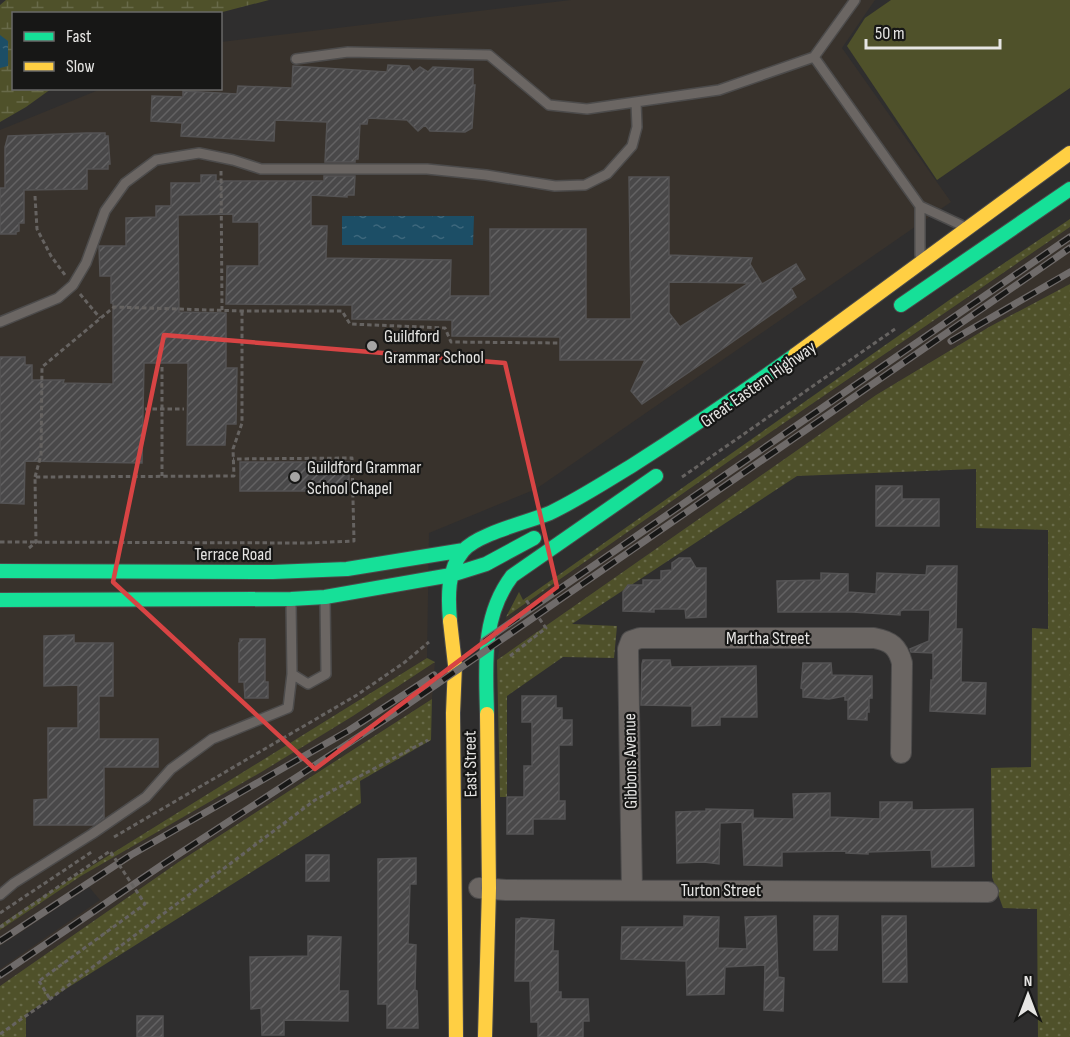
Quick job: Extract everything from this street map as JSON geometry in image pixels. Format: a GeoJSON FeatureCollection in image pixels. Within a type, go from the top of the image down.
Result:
{"type":"FeatureCollection","features":[{"type":"Feature","properties":{"kind":"main road","name":"Great Eastern Highway"},"geometry":{"type":"LineString","coordinates":[[464,550],[480,540],[528,522],[577,499],[636,464],[792,360],[1070,153]]}},
{"type":"Feature","properties":{"kind":"main road"},"geometry":{"type":"LineString","coordinates":[[889,313],[1070,189]]}},
{"type":"Feature","properties":{"kind":"main road"},"geometry":{"type":"LineString","coordinates":[[0,600],[291,599],[325,597],[451,575],[486,564],[551,531],[576,530],[668,468]]}},
{"type":"Feature","properties":{"kind":"main road","name":"East Street"},"geometry":{"type":"LineString","coordinates":[[485,1037],[489,888],[486,650],[490,618],[512,576],[576,530]]}},
{"type":"Feature","properties":{"kind":"main road","name":"Terrace Road"},"geometry":{"type":"LineString","coordinates":[[0,571],[273,572],[347,569],[464,550]]}},
{"type":"Feature","properties":{"kind":"main road","name":"East Street"},"geometry":{"type":"LineString","coordinates":[[456,1037],[455,661],[448,599],[451,575],[464,550]]}},
{"type":"Feature","properties":{"kind":"street","name":"Martha Street"},"geometry":{"type":"LineString","coordinates":[[640,638],[874,638],[886,640],[894,645],[900,654],[902,663],[901,753]]}},
{"type":"Feature","properties":{"kind":"street","name":"Gibbons Avenue"},"geometry":{"type":"LineString","coordinates":[[632,890],[628,649],[631,641],[640,638]]}},
{"type":"Feature","properties":{"kind":"street","name":"Turton Street"},"geometry":{"type":"LineString","coordinates":[[455,887],[988,892]]}},
{"type":"Feature","properties":{"kind":"lane"},"geometry":{"type":"LineString","coordinates":[[296,59],[348,52],[489,55],[549,105],[586,109],[719,90],[814,57],[855,0]]}},
{"type":"Feature","properties":{"kind":"lane"},"geometry":{"type":"LineString","coordinates":[[814,57],[920,206],[969,228]]}},
{"type":"Feature","properties":{"kind":"lane"},"geometry":{"type":"LineString","coordinates":[[0,322],[58,298],[73,285],[86,263],[105,211],[125,183],[156,160],[199,153],[261,169],[427,169],[486,175],[555,186],[585,185],[607,174],[632,146],[637,127],[636,102]]}},
{"type":"Feature","properties":{"kind":"lane"},"geometry":{"type":"LineString","coordinates":[[920,206],[920,263]]}},
{"type":"Feature","properties":{"kind":"lane"},"geometry":{"type":"LineString","coordinates":[[292,674],[308,684],[326,674],[325,597]]}},
{"type":"Feature","properties":{"kind":"lane"},"geometry":{"type":"LineString","coordinates":[[0,895],[14,883],[146,797],[171,769],[212,739],[288,708],[292,674],[291,599]]}},
{"type":"Feature","properties":{"kind":"path"},"geometry":{"type":"LineString","coordinates":[[221,157],[222,310]]}},
{"type":"Feature","properties":{"kind":"path"},"geometry":{"type":"LineString","coordinates":[[35,196],[37,229],[51,256],[100,318]]}},
{"type":"Feature","properties":{"kind":"path"},"geometry":{"type":"LineString","coordinates":[[15,571],[14,563],[36,542],[35,477],[41,455],[42,367],[114,307],[342,311],[350,324],[445,328],[451,342],[560,343]]}},
{"type":"Feature","properties":{"kind":"path"},"geometry":{"type":"LineString","coordinates":[[35,477],[234,476],[233,449],[242,423],[242,310]]}},
{"type":"Feature","properties":{"kind":"path"},"geometry":{"type":"LineString","coordinates":[[162,367],[162,476]]}},
{"type":"Feature","properties":{"kind":"path"},"geometry":{"type":"LineString","coordinates":[[145,409],[184,409]]}},
{"type":"Feature","properties":{"kind":"path"},"geometry":{"type":"LineString","coordinates":[[0,542],[307,543],[354,541],[352,458],[233,459]]}},
{"type":"Feature","properties":{"kind":"path"},"geometry":{"type":"LineString","coordinates":[[510,657],[546,628],[522,594]]}},
{"type":"Feature","properties":{"kind":"path"},"geometry":{"type":"LineString","coordinates":[[0,1034],[315,800],[428,740]]}},
{"type":"Feature","properties":{"kind":"path"},"geometry":{"type":"LineString","coordinates":[[0,927],[110,851],[145,904],[39,981],[50,999]]}},
{"type":"Feature","properties":{"kind":"highlighted area"},"geometry":{"type":"Polygon","coordinates":[[[164,335],[505,363],[557,587],[315,769],[113,582],[164,335]]]}},
{"type":"Feature","properties":{"kind":"shaded area","name":"Guildford Grammar School"},"geometry":{"type":"Polygon","coordinates":[[[571,0],[875,0],[842,48],[951,202],[536,489],[429,533],[427,658],[0,925],[0,130],[99,90],[222,90],[222,42],[571,0]]]}},
{"type":"Feature","properties":{"kind":"shaded area"},"geometry":{"type":"Polygon","coordinates":[[[1070,227],[1070,284],[989,327],[876,395],[497,660],[506,617],[1070,227]]]}},
{"type":"Feature","properties":{"kind":"shaded area"},"geometry":{"type":"Polygon","coordinates":[[[435,662],[432,699],[180,861],[0,986],[0,969],[100,900],[89,887],[0,946],[0,930],[81,876],[353,716],[435,662]]]}},
{"type":"Feature","properties":{"kind":"green space"},"geometry":{"type":"Polygon","coordinates":[[[6,0],[269,0],[222,12],[12,12],[12,90],[50,90],[0,122],[0,5],[6,0]]]}},
{"type":"Feature","properties":{"kind":"green space"},"geometry":{"type":"Polygon","coordinates":[[[891,0],[1070,0],[1070,88],[937,180],[847,46],[865,18],[891,0]]]}},
{"type":"Feature","properties":{"kind":"green space"},"geometry":{"type":"Polygon","coordinates":[[[1070,219],[1070,227],[506,617],[519,592],[523,600],[955,296],[1070,219]]]}},
{"type":"Feature","properties":{"kind":"green space"},"geometry":{"type":"Polygon","coordinates":[[[1070,284],[1070,1037],[1038,1037],[1037,909],[1003,908],[992,877],[991,768],[1031,767],[1032,628],[1048,629],[1048,530],[976,528],[976,469],[797,476],[572,624],[617,626],[614,658],[563,657],[507,696],[507,797],[500,797],[497,660],[876,395],[989,327],[1070,284]]]}},
{"type":"Feature","properties":{"kind":"green space"},"geometry":{"type":"Polygon","coordinates":[[[427,658],[435,662],[353,716],[81,876],[0,930],[0,925],[37,900],[427,658]]]}},
{"type":"Feature","properties":{"kind":"green space"},"geometry":{"type":"Polygon","coordinates":[[[432,699],[431,740],[360,781],[361,803],[26,1014],[26,1037],[0,1037],[0,986],[180,861],[432,699]]]}},
{"type":"Feature","properties":{"kind":"water"},"geometry":{"type":"Polygon","coordinates":[[[0,35],[8,41],[8,66],[0,68],[0,35]]]}},
{"type":"Feature","properties":{"kind":"water"},"geometry":{"type":"Polygon","coordinates":[[[342,216],[474,216],[473,245],[342,245],[342,216]]]}},
{"type":"Feature","properties":{"kind":"building"},"geometry":{"type":"Polygon","coordinates":[[[388,65],[409,66],[413,72],[420,67],[428,72],[433,67],[473,69],[473,85],[475,85],[472,128],[465,132],[430,131],[425,125],[418,131],[407,120],[368,118],[367,124],[360,124],[358,159],[355,159],[355,162],[325,162],[327,122],[275,120],[274,141],[181,136],[182,123],[151,121],[152,96],[183,97],[183,91],[237,94],[238,86],[292,88],[293,66],[387,72],[388,65]]]}},
{"type":"Feature","properties":{"kind":"building"},"geometry":{"type":"Polygon","coordinates":[[[105,133],[105,136],[108,136],[110,164],[108,164],[108,169],[87,169],[87,189],[24,190],[24,223],[19,223],[19,231],[16,234],[0,234],[0,188],[5,188],[5,147],[8,136],[105,133]]]}},
{"type":"Feature","properties":{"kind":"building"},"geometry":{"type":"Polygon","coordinates":[[[201,175],[216,175],[216,181],[324,181],[324,176],[355,176],[354,195],[347,195],[347,197],[311,195],[311,226],[327,226],[326,258],[451,260],[450,296],[490,296],[490,229],[586,229],[586,319],[631,319],[629,177],[669,177],[669,255],[752,258],[750,264],[762,284],[796,264],[805,279],[791,288],[796,297],[642,404],[631,391],[645,360],[560,360],[560,337],[452,336],[452,320],[352,319],[352,305],[226,304],[227,266],[259,266],[259,222],[233,222],[233,214],[178,215],[179,312],[226,313],[226,368],[237,368],[236,424],[226,424],[225,445],[187,445],[188,363],[144,363],[142,463],[25,461],[24,504],[0,503],[0,357],[25,357],[25,365],[32,365],[32,380],[113,384],[111,276],[100,276],[99,246],[126,246],[126,218],[156,217],[156,206],[171,206],[171,183],[201,183],[201,175]],[[669,282],[669,313],[680,327],[749,283],[669,282]]]}},
{"type":"Feature","properties":{"kind":"building","name":"Guildford Grammar School Chapel"},"geometry":{"type":"Polygon","coordinates":[[[240,462],[349,462],[349,491],[240,491],[240,462]]]}},
{"type":"Feature","properties":{"kind":"building"},"geometry":{"type":"Polygon","coordinates":[[[876,486],[902,486],[902,499],[939,499],[939,526],[876,526],[876,486]]]}},
{"type":"Feature","properties":{"kind":"building"},"geometry":{"type":"Polygon","coordinates":[[[679,558],[690,558],[696,568],[706,568],[706,617],[686,618],[685,609],[654,609],[654,612],[623,611],[623,592],[628,585],[643,585],[643,580],[661,580],[661,571],[672,570],[672,563],[679,558]]]}},
{"type":"Feature","properties":{"kind":"building"},"geometry":{"type":"Polygon","coordinates":[[[927,566],[957,566],[956,629],[962,629],[961,682],[986,683],[985,714],[930,711],[933,653],[911,652],[910,649],[929,641],[930,610],[903,610],[900,611],[900,615],[852,612],[778,612],[777,581],[821,580],[821,573],[848,574],[848,592],[876,594],[877,573],[926,575],[927,566]]]}},
{"type":"Feature","properties":{"kind":"building"},"geometry":{"type":"Polygon","coordinates":[[[74,635],[74,643],[113,643],[113,696],[99,696],[99,739],[158,739],[158,767],[104,767],[104,818],[94,825],[34,825],[34,800],[48,799],[48,728],[78,728],[78,685],[44,686],[44,636],[74,635]]]}},
{"type":"Feature","properties":{"kind":"building"},"geometry":{"type":"Polygon","coordinates":[[[240,639],[265,639],[265,682],[268,682],[268,698],[245,698],[244,682],[239,682],[240,639]]]}},
{"type":"Feature","properties":{"kind":"building"},"geometry":{"type":"Polygon","coordinates":[[[643,660],[670,660],[671,667],[756,666],[757,717],[720,717],[720,725],[692,726],[692,706],[641,705],[643,660]]]}},
{"type":"Feature","properties":{"kind":"building"},"geometry":{"type":"Polygon","coordinates":[[[803,663],[831,663],[832,675],[872,676],[872,698],[869,698],[867,720],[848,719],[848,700],[845,700],[845,696],[829,699],[803,697],[801,688],[803,663]]]}},
{"type":"Feature","properties":{"kind":"building"},"geometry":{"type":"Polygon","coordinates":[[[522,696],[556,696],[556,708],[562,708],[562,720],[572,720],[572,745],[559,745],[559,801],[565,801],[565,819],[533,819],[533,834],[507,834],[507,797],[524,797],[524,766],[532,766],[532,722],[522,722],[522,696]]]}},
{"type":"Feature","properties":{"kind":"building"},"geometry":{"type":"Polygon","coordinates":[[[830,793],[830,817],[880,819],[880,802],[912,802],[912,810],[973,809],[974,866],[932,867],[931,850],[868,852],[868,854],[846,853],[846,851],[782,852],[782,866],[744,865],[742,822],[720,823],[719,864],[677,863],[676,812],[706,811],[706,809],[753,810],[753,818],[794,819],[793,794],[830,793]]]}},
{"type":"Feature","properties":{"kind":"building"},"geometry":{"type":"Polygon","coordinates":[[[306,855],[329,855],[329,881],[306,881],[306,855]]]}},
{"type":"Feature","properties":{"kind":"building"},"geometry":{"type":"Polygon","coordinates":[[[416,858],[416,884],[410,884],[408,944],[416,945],[415,990],[417,991],[418,1028],[387,1028],[387,1004],[378,1004],[378,859],[416,858]]]}},
{"type":"Feature","properties":{"kind":"building"},"geometry":{"type":"Polygon","coordinates":[[[684,916],[719,917],[718,948],[747,949],[745,917],[776,916],[778,977],[784,978],[783,1011],[764,1010],[765,965],[725,967],[724,994],[687,995],[686,961],[621,959],[622,927],[684,927],[684,916]]]}},
{"type":"Feature","properties":{"kind":"building"},"geometry":{"type":"Polygon","coordinates":[[[814,916],[838,916],[837,950],[814,950],[814,916]]]}},
{"type":"Feature","properties":{"kind":"building"},"geometry":{"type":"Polygon","coordinates":[[[882,916],[906,916],[907,982],[883,982],[882,916]]]}},
{"type":"Feature","properties":{"kind":"building"},"geometry":{"type":"Polygon","coordinates":[[[516,919],[554,920],[553,951],[558,951],[558,992],[561,992],[561,999],[588,999],[589,1021],[583,1021],[583,1037],[538,1037],[538,1022],[531,1022],[530,981],[515,981],[516,919]]]}},
{"type":"Feature","properties":{"kind":"building"},"geometry":{"type":"Polygon","coordinates":[[[308,936],[341,937],[339,991],[348,991],[348,1021],[284,1020],[284,1035],[262,1035],[261,1008],[251,1009],[250,957],[308,956],[308,936]]]}},
{"type":"Feature","properties":{"kind":"building"},"geometry":{"type":"Polygon","coordinates":[[[137,1016],[163,1016],[163,1037],[137,1037],[137,1016]]]}},
{"type":"Feature","properties":{"kind":"railway"},"geometry":{"type":"LineString","coordinates":[[484,641],[1070,237]]}},
{"type":"Feature","properties":{"kind":"railway"},"geometry":{"type":"LineString","coordinates":[[0,975],[162,865],[395,713],[1070,248]]}},
{"type":"Feature","properties":{"kind":"railway"},"geometry":{"type":"LineString","coordinates":[[951,341],[1070,272]]}},
{"type":"Feature","properties":{"kind":"railway"},"geometry":{"type":"LineString","coordinates":[[0,941],[131,855],[348,731],[434,675]]}},
{"type":"Feature","properties":{"kind":"traffic: fast"},"geometry":{"type":"LineString","coordinates":[[901,305],[1070,189]]}},
{"type":"Feature","properties":{"kind":"traffic: fast"},"geometry":{"type":"LineString","coordinates":[[450,621],[451,575],[463,551],[470,545],[491,534],[550,513],[582,496],[674,438],[795,355]]}},
{"type":"Feature","properties":{"kind":"traffic: fast"},"geometry":{"type":"LineString","coordinates":[[487,714],[486,660],[490,625],[502,592],[512,576],[656,476]]}},
{"type":"Feature","properties":{"kind":"traffic: fast"},"geometry":{"type":"LineString","coordinates":[[451,575],[486,564],[534,538]]}},
{"type":"Feature","properties":{"kind":"traffic: fast"},"geometry":{"type":"LineString","coordinates":[[0,571],[273,572],[347,569],[464,550]]}},
{"type":"Feature","properties":{"kind":"traffic: fast"},"geometry":{"type":"LineString","coordinates":[[0,600],[291,599],[325,597],[451,575]]}},
{"type":"Feature","properties":{"kind":"traffic: slow"},"geometry":{"type":"LineString","coordinates":[[795,355],[1070,153]]}},
{"type":"Feature","properties":{"kind":"traffic: slow"},"geometry":{"type":"LineString","coordinates":[[450,621],[455,665],[453,713],[456,1037]]}},
{"type":"Feature","properties":{"kind":"traffic: slow"},"geometry":{"type":"LineString","coordinates":[[485,1037],[489,888],[487,714]]}},
{"type":"Feature","properties":{"kind":"place","name":"Guildford Grammar School"},"geometry":{"type":"Point","coordinates":[372,346]}},
{"type":"Feature","properties":{"kind":"place","name":"Guildford Grammar School Chapel"},"geometry":{"type":"Point","coordinates":[295,477]}}]}
